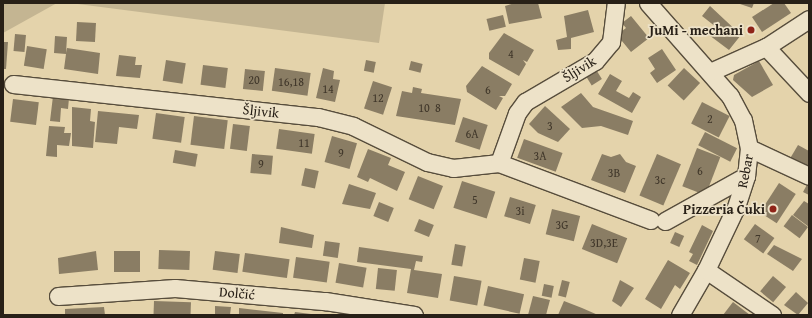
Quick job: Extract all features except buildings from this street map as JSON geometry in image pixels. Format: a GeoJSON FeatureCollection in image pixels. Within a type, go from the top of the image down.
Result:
{"type":"FeatureCollection","features":[{"type":"Feature","properties":{"kind":"street","name":"Šljivik"},"geometry":{"type":"LineString","coordinates":[[499,163],[517,113],[525,102],[595,61],[611,42],[616,3]]}},
{"type":"Feature","properties":{"kind":"street","name":"Rebar"},"geometry":{"type":"LineString","coordinates":[[648,3],[710,72],[738,108],[749,148],[746,176],[706,270],[680,315]]}},
{"type":"Feature","properties":{"kind":"street"},"geometry":{"type":"LineString","coordinates":[[710,72],[766,47],[809,19]]}},
{"type":"Feature","properties":{"kind":"street"},"geometry":{"type":"LineString","coordinates":[[766,47],[809,93]]}},
{"type":"Feature","properties":{"kind":"street","name":"Šljivik"},"geometry":{"type":"LineString","coordinates":[[13,84],[318,117],[353,126],[427,162],[453,168],[499,163],[658,220],[746,176]]}},
{"type":"Feature","properties":{"kind":"street"},"geometry":{"type":"LineString","coordinates":[[749,148],[809,176]]}},
{"type":"Feature","properties":{"kind":"street"},"geometry":{"type":"LineString","coordinates":[[706,270],[772,315]]}},
{"type":"Feature","properties":{"kind":"street","name":"Dolčić"},"geometry":{"type":"LineString","coordinates":[[58,296],[174,288],[325,301],[414,315]]}},
{"type":"Feature","properties":{"kind":"shaded area"},"geometry":{"type":"Polygon","coordinates":[[[3,3],[57,3],[3,33],[3,3]]]}},
{"type":"Feature","properties":{"kind":"shaded area"},"geometry":{"type":"Polygon","coordinates":[[[70,3],[385,3],[379,43],[70,3]]]}},
{"type":"Feature","properties":{"kind":"place","name":"JuMi - mechani"},"geometry":{"type":"Point","coordinates":[751,30]}},
{"type":"Feature","properties":{"kind":"place","name":"Pizzeria Čuki"},"geometry":{"type":"Point","coordinates":[773,209]}}]}
